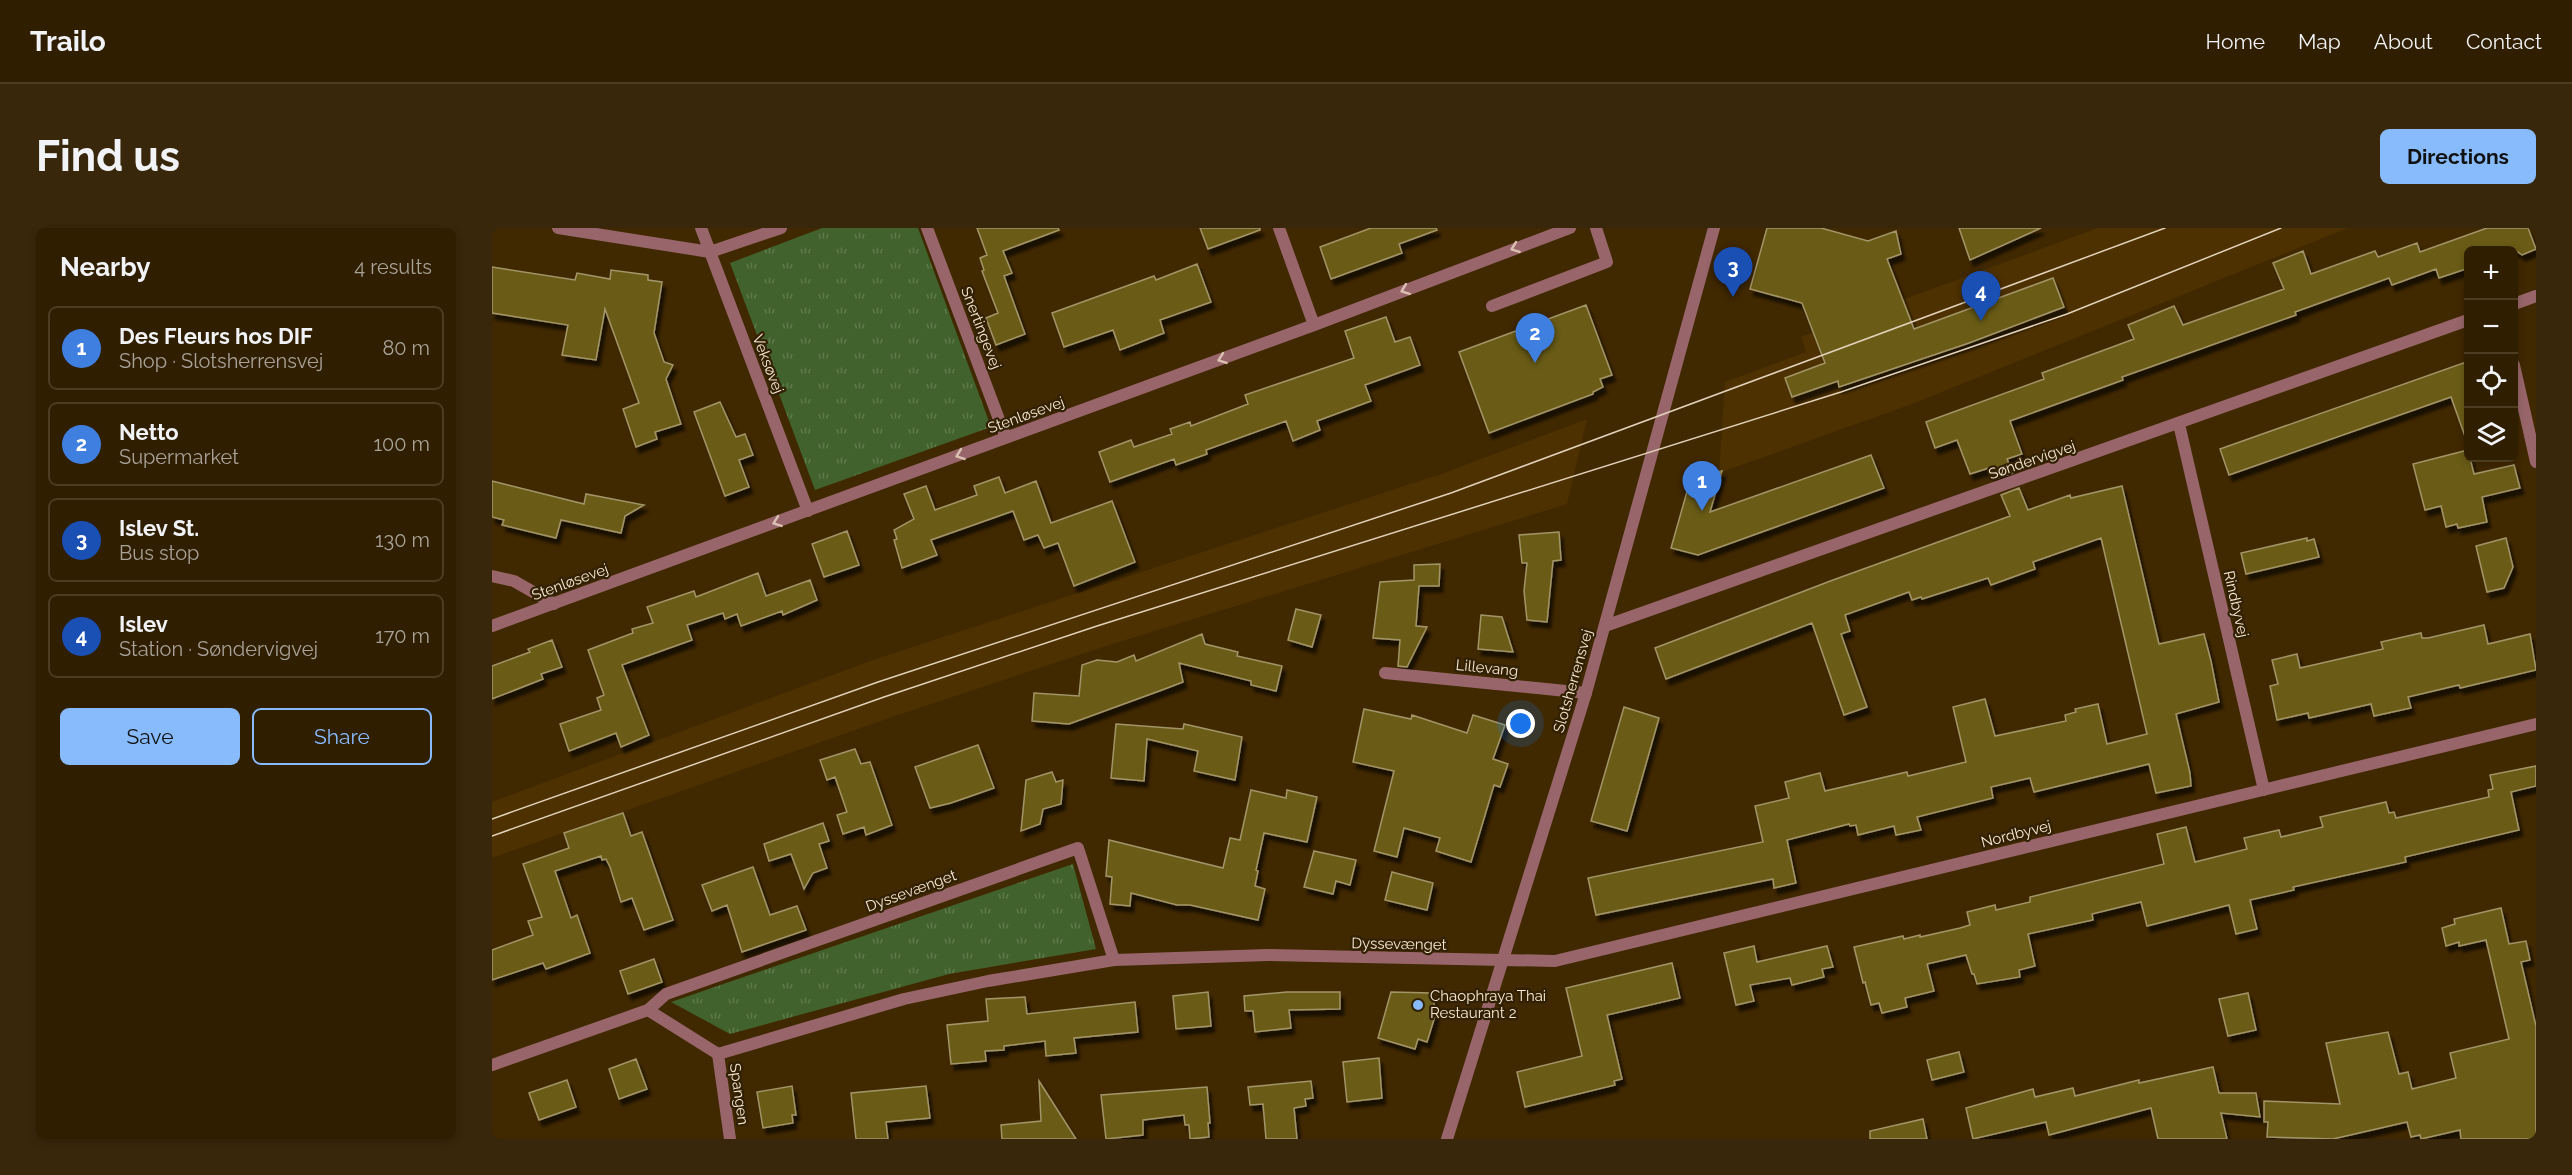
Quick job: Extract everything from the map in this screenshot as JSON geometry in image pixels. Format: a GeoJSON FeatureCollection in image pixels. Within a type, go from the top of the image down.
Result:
{"type":"FeatureCollection","features":[{"type":"Feature","properties":{"kind":"street"},"geometry":{"type":"LineString","coordinates":[[558,228],[710,252],[781,228]]}},
{"type":"Feature","properties":{"kind":"street","name":"Veksøvej"},"geometry":{"type":"LineString","coordinates":[[701,228],[808,511]]}},
{"type":"Feature","properties":{"kind":"street","name":"Snertingevej"},"geometry":{"type":"LineString","coordinates":[[927,228],[1006,438]]}},
{"type":"Feature","properties":{"kind":"street"},"geometry":{"type":"LineString","coordinates":[[1279,228],[1314,325]]}},
{"type":"Feature","properties":{"kind":"street","name":"Stenløsevej"},"geometry":{"type":"LineString","coordinates":[[492,626],[1314,325],[1570,228]]}},
{"type":"Feature","properties":{"kind":"street"},"geometry":{"type":"LineString","coordinates":[[1492,306],[1607,262],[1596,228]]}},
{"type":"Feature","properties":{"kind":"street","name":"Slotsherrensvej"},"geometry":{"type":"LineString","coordinates":[[1448,1139],[1586,693],[1713,228]]}},
{"type":"Feature","properties":{"kind":"street"},"geometry":{"type":"LineString","coordinates":[[2518,303],[2536,296]]}},
{"type":"Feature","properties":{"kind":"street","name":"Søndervigvej"},"geometry":{"type":"LineString","coordinates":[[1605,626],[2464,322]]}},
{"type":"Feature","properties":{"kind":"street"},"geometry":{"type":"LineString","coordinates":[[2518,383],[2536,462]]}},
{"type":"Feature","properties":{"kind":"street","name":"Rindbyvej"},"geometry":{"type":"LineString","coordinates":[[2179,424],[2264,790]]}},
{"type":"Feature","properties":{"kind":"street"},"geometry":{"type":"LineString","coordinates":[[492,576],[514,581],[554,604]]}},
{"type":"Feature","properties":{"kind":"street","name":"Lillevang"},"geometry":{"type":"LineString","coordinates":[[1385,673],[1586,693]]}},
{"type":"Feature","properties":{"kind":"street","name":"Nordbyvej"},"geometry":{"type":"LineString","coordinates":[[1502,961],[1555,961],[2536,724]]}},
{"type":"Feature","properties":{"kind":"street","name":"Dyssevænget"},"geometry":{"type":"LineString","coordinates":[[492,1065],[648,1010],[666,994],[1078,848],[1114,960]]}},
{"type":"Feature","properties":{"kind":"street","name":"Dyssevænget"},"geometry":{"type":"LineString","coordinates":[[718,1054],[904,999],[988,981],[1114,960],[1268,955],[1502,961]]}},
{"type":"Feature","properties":{"kind":"street"},"geometry":{"type":"LineString","coordinates":[[648,1010],[718,1054]]}},
{"type":"Feature","properties":{"kind":"street","name":"Spangen"},"geometry":{"type":"LineString","coordinates":[[718,1054],[730,1139]]}},
{"type":"Feature","properties":{"kind":"shaded area"},"geometry":{"type":"Polygon","coordinates":[[[2098,228],[2348,228],[1912,404],[1719,473],[1725,382],[1806,352],[1801,337],[2098,228]]]}},
{"type":"Feature","properties":{"kind":"shaded area"},"geometry":{"type":"Polygon","coordinates":[[[1587,419],[1567,504],[1106,646],[892,717],[492,858],[492,802],[870,661],[1444,473],[1587,419]]]}},
{"type":"Feature","properties":{"kind":"green space"},"geometry":{"type":"Polygon","coordinates":[[[822,228],[918,228],[991,427],[815,490],[730,263],[822,228]]]}},
{"type":"Feature","properties":{"kind":"green space"},"geometry":{"type":"Polygon","coordinates":[[[1073,864],[1096,949],[949,974],[730,1034],[671,1002],[1073,864]]]}},
{"type":"Feature","properties":{"kind":"building"},"geometry":{"type":"Polygon","coordinates":[[[977,228],[1058,228],[1059,230],[1003,251],[1012,273],[1004,276],[1025,334],[996,345],[986,318],[998,313],[982,271],[984,270],[980,258],[987,255],[977,228]]]}},
{"type":"Feature","properties":{"kind":"building"},"geometry":{"type":"Polygon","coordinates":[[[1200,228],[1260,228],[1260,230],[1208,249],[1200,228]]]}},
{"type":"Feature","properties":{"kind":"building"},"geometry":{"type":"Polygon","coordinates":[[[1371,228],[1436,228],[1437,230],[1399,244],[1402,253],[1331,279],[1320,247],[1371,228]]]}},
{"type":"Feature","properties":{"kind":"building"},"geometry":{"type":"Polygon","coordinates":[[[1767,228],[1821,228],[1868,241],[1896,231],[1901,254],[1887,259],[1914,329],[2053,278],[2064,307],[1969,343],[1839,387],[1838,381],[1792,397],[1785,378],[1825,363],[1802,303],[1750,289],[1767,228]]]}},
{"type":"Feature","properties":{"kind":"building"},"geometry":{"type":"Polygon","coordinates":[[[1959,228],[2041,228],[1970,260],[1959,228]]]}},
{"type":"Feature","properties":{"kind":"building"},"geometry":{"type":"Polygon","coordinates":[[[2487,228],[2528,228],[2536,249],[2522,255],[2518,252],[2518,246],[2464,246],[2464,270],[2439,278],[2436,269],[2392,285],[2389,278],[2010,421],[2022,454],[2007,459],[2013,473],[1994,479],[1989,468],[1970,474],[1957,440],[1935,448],[1926,422],[2044,379],[2042,373],[2134,339],[2128,325],[2174,306],[2183,325],[2284,289],[2273,263],[2303,251],[2311,274],[2375,251],[2378,257],[2417,243],[2420,252],[2487,228]]]}},
{"type":"Feature","properties":{"kind":"building"},"geometry":{"type":"Polygon","coordinates":[[[1197,264],[1211,302],[1160,320],[1164,333],[1120,350],[1113,330],[1064,347],[1052,313],[1154,276],[1156,280],[1197,264]]]}},
{"type":"Feature","properties":{"kind":"building"},"geometry":{"type":"Polygon","coordinates":[[[492,267],[575,280],[577,273],[610,279],[611,270],[648,275],[648,280],[662,282],[654,333],[664,362],[673,365],[666,379],[681,424],[655,432],[657,439],[636,447],[623,409],[639,403],[605,309],[596,360],[562,355],[568,325],[492,313],[492,267]]]}},
{"type":"Feature","properties":{"kind":"building"},"geometry":{"type":"Polygon","coordinates":[[[1586,305],[1612,375],[1600,379],[1603,387],[1593,394],[1489,433],[1459,352],[1586,305]]]}},
{"type":"Feature","properties":{"kind":"building"},"geometry":{"type":"Polygon","coordinates":[[[1386,317],[1395,342],[1410,337],[1420,365],[1365,385],[1371,401],[1317,421],[1320,430],[1293,441],[1286,421],[1206,450],[1207,454],[1176,465],[1174,459],[1110,482],[1099,452],[1131,440],[1134,447],[1172,434],[1170,429],[1190,422],[1191,426],[1248,404],[1245,395],[1354,358],[1345,331],[1386,317]]]}},
{"type":"Feature","properties":{"kind":"building"},"geometry":{"type":"Polygon","coordinates":[[[2464,363],[2464,433],[2451,397],[2229,475],[2220,449],[2464,363]]]}},
{"type":"Feature","properties":{"kind":"building"},"geometry":{"type":"Polygon","coordinates":[[[720,402],[736,437],[745,434],[753,455],[739,460],[749,487],[725,496],[694,412],[720,402]]]}},
{"type":"Feature","properties":{"kind":"building"},"geometry":{"type":"Polygon","coordinates":[[[2464,451],[2464,462],[2471,462],[2474,474],[2514,465],[2520,488],[2482,497],[2487,522],[2458,528],[2457,524],[2446,527],[2441,506],[2425,510],[2413,464],[2464,451]]]}},
{"type":"Feature","properties":{"kind":"building"},"geometry":{"type":"Polygon","coordinates":[[[1871,455],[1884,488],[1698,555],[1671,548],[1690,481],[1722,471],[1710,512],[1871,455]]]}},
{"type":"Feature","properties":{"kind":"building"},"geometry":{"type":"Polygon","coordinates":[[[999,477],[1005,493],[1036,481],[1051,523],[1112,501],[1135,562],[1074,586],[1058,543],[1044,548],[1038,535],[1024,540],[1013,511],[931,540],[937,555],[902,568],[894,540],[897,539],[894,530],[914,519],[904,494],[926,486],[935,510],[977,495],[974,486],[999,477]]]}},
{"type":"Feature","properties":{"kind":"building"},"geometry":{"type":"Polygon","coordinates":[[[492,481],[584,504],[586,494],[644,505],[625,516],[621,533],[561,520],[556,538],[502,525],[504,520],[492,517],[492,481]]]}},
{"type":"Feature","properties":{"kind":"building"},"geometry":{"type":"Polygon","coordinates":[[[2122,486],[2159,644],[2204,634],[2211,661],[2219,702],[2176,714],[2191,786],[2156,793],[2149,764],[2034,792],[2030,778],[1991,787],[1993,798],[1917,817],[1921,830],[1896,835],[1894,826],[1858,835],[1856,825],[1850,826],[1849,824],[1787,840],[1796,883],[1774,888],[1773,879],[1596,915],[1588,878],[1763,842],[1755,806],[1789,798],[1785,782],[1820,773],[1825,791],[1907,772],[1908,776],[1966,762],[1953,707],[1985,699],[1995,736],[2066,721],[2065,715],[2076,712],[2075,709],[2098,704],[2107,744],[2147,734],[2101,538],[2033,562],[2035,569],[1991,585],[1988,578],[1922,599],[1921,597],[1912,600],[1909,592],[1845,615],[1850,631],[1841,634],[1867,707],[1844,715],[1812,623],[1666,679],[1655,648],[2010,516],[2001,495],[2019,488],[2028,510],[2070,495],[2071,498],[2122,486]]]}},
{"type":"Feature","properties":{"kind":"building"},"geometry":{"type":"Polygon","coordinates":[[[847,531],[859,565],[824,577],[812,544],[847,531]]]}},
{"type":"Feature","properties":{"kind":"building"},"geometry":{"type":"Polygon","coordinates":[[[1559,532],[1561,560],[1553,561],[1547,622],[1527,620],[1524,591],[1527,563],[1522,563],[1519,535],[1559,532]]]}},
{"type":"Feature","properties":{"kind":"building"},"geometry":{"type":"Polygon","coordinates":[[[2307,538],[2307,541],[2314,539],[2319,557],[2246,574],[2241,553],[2307,538]]]}},
{"type":"Feature","properties":{"kind":"building"},"geometry":{"type":"Polygon","coordinates":[[[2506,538],[2513,567],[2504,588],[2487,592],[2476,546],[2506,538]]]}},
{"type":"Feature","properties":{"kind":"building"},"geometry":{"type":"Polygon","coordinates":[[[1440,564],[1439,586],[1419,586],[1416,626],[1427,627],[1407,667],[1398,666],[1400,640],[1373,638],[1380,582],[1414,580],[1414,565],[1440,564]]]}},
{"type":"Feature","properties":{"kind":"building"},"geometry":{"type":"Polygon","coordinates":[[[758,573],[766,596],[810,580],[817,600],[783,615],[782,611],[741,626],[737,614],[725,619],[723,613],[687,625],[692,640],[622,665],[649,735],[621,747],[616,733],[569,751],[560,724],[601,710],[597,698],[604,695],[588,650],[633,633],[632,629],[653,623],[647,607],[694,591],[696,597],[758,573]]]}},
{"type":"Feature","properties":{"kind":"building"},"geometry":{"type":"Polygon","coordinates":[[[1296,609],[1321,615],[1312,647],[1288,640],[1296,609]]]}},
{"type":"Feature","properties":{"kind":"building"},"geometry":{"type":"Polygon","coordinates":[[[1481,615],[1502,617],[1513,652],[1478,649],[1481,615]]]}},
{"type":"Feature","properties":{"kind":"building"},"geometry":{"type":"Polygon","coordinates":[[[2484,625],[2488,644],[2530,634],[2536,670],[2460,688],[2459,685],[2408,697],[2411,708],[2374,716],[2371,704],[2309,718],[2308,713],[2277,720],[2270,686],[2278,684],[2272,660],[2297,654],[2300,668],[2383,649],[2381,642],[2421,633],[2422,638],[2428,638],[2484,625]]]}},
{"type":"Feature","properties":{"kind":"building"},"geometry":{"type":"Polygon","coordinates":[[[1202,634],[1205,644],[1238,652],[1237,656],[1282,666],[1276,691],[1251,685],[1251,681],[1179,663],[1183,682],[1069,724],[1032,721],[1034,693],[1079,696],[1082,665],[1097,660],[1117,662],[1134,655],[1136,661],[1202,634]]]}},
{"type":"Feature","properties":{"kind":"building"},"geometry":{"type":"Polygon","coordinates":[[[552,640],[562,667],[541,674],[543,679],[492,699],[492,666],[530,652],[528,649],[552,640]]]}},
{"type":"Feature","properties":{"kind":"building"},"geometry":{"type":"Polygon","coordinates":[[[1624,707],[1659,718],[1627,831],[1591,821],[1624,707]]]}},
{"type":"Feature","properties":{"kind":"building"},"geometry":{"type":"Polygon","coordinates":[[[1364,709],[1411,719],[1412,715],[1467,733],[1473,715],[1505,725],[1493,759],[1508,764],[1500,787],[1494,785],[1471,862],[1436,851],[1440,838],[1404,828],[1397,857],[1374,851],[1394,771],[1353,762],[1364,709]]]}},
{"type":"Feature","properties":{"kind":"building"},"geometry":{"type":"Polygon","coordinates":[[[1116,724],[1183,729],[1184,724],[1242,737],[1235,780],[1194,771],[1198,751],[1147,739],[1144,781],[1111,778],[1116,724]]]}},
{"type":"Feature","properties":{"kind":"building"},"geometry":{"type":"Polygon","coordinates":[[[978,745],[994,788],[930,808],[915,767],[978,745]]]}},
{"type":"Feature","properties":{"kind":"building"},"geometry":{"type":"Polygon","coordinates":[[[855,749],[861,764],[870,762],[892,825],[866,835],[864,827],[843,834],[837,815],[847,812],[835,777],[827,780],[820,760],[855,749]]]}},
{"type":"Feature","properties":{"kind":"building"},"geometry":{"type":"Polygon","coordinates":[[[2536,766],[2536,786],[2511,792],[2519,830],[2405,857],[2406,862],[2293,887],[2294,890],[2250,900],[2257,929],[2236,934],[2229,905],[2147,926],[2141,902],[2092,914],[2093,920],[2028,934],[2035,966],[2019,970],[2020,977],[1977,984],[1966,955],[1927,964],[1934,991],[1905,998],[1907,1007],[1882,1013],[1879,1003],[1871,1005],[1865,982],[1863,983],[1854,947],[1903,936],[1904,939],[1920,935],[1920,937],[1960,928],[1970,925],[1967,912],[1995,905],[1996,910],[2030,902],[2030,897],[2164,864],[2157,834],[2186,827],[2195,862],[2247,849],[2244,838],[2279,830],[2281,837],[2323,827],[2320,817],[2386,802],[2389,813],[2394,812],[2396,818],[2489,797],[2488,790],[2493,789],[2490,775],[2536,766]]]}},
{"type":"Feature","properties":{"kind":"building"},"geometry":{"type":"Polygon","coordinates":[[[1052,772],[1056,782],[1063,780],[1061,804],[1043,809],[1040,824],[1021,831],[1026,780],[1052,772]]]}},
{"type":"Feature","properties":{"kind":"building"},"geometry":{"type":"Polygon","coordinates":[[[1251,790],[1286,798],[1287,790],[1317,797],[1307,842],[1264,833],[1256,870],[1258,871],[1255,886],[1265,889],[1258,920],[1190,905],[1177,905],[1131,893],[1130,906],[1110,904],[1112,877],[1106,876],[1109,840],[1223,868],[1230,838],[1240,840],[1251,790]]]}},
{"type":"Feature","properties":{"kind":"building"},"geometry":{"type":"Polygon","coordinates":[[[623,813],[631,836],[642,832],[673,920],[644,930],[632,898],[621,902],[610,867],[606,859],[602,860],[601,856],[555,871],[571,918],[577,915],[590,953],[546,969],[543,963],[492,980],[492,950],[533,935],[528,921],[542,917],[523,864],[569,848],[564,833],[623,813]]]}},
{"type":"Feature","properties":{"kind":"building"},"geometry":{"type":"Polygon","coordinates":[[[823,823],[829,841],[819,844],[827,868],[813,873],[804,889],[791,854],[769,861],[764,844],[823,823]]]}},
{"type":"Feature","properties":{"kind":"building"},"geometry":{"type":"Polygon","coordinates":[[[1314,851],[1356,860],[1350,885],[1336,881],[1333,894],[1304,887],[1314,851]]]}},
{"type":"Feature","properties":{"kind":"building"},"geometry":{"type":"Polygon","coordinates":[[[753,867],[770,915],[797,906],[806,930],[742,952],[727,905],[712,911],[702,885],[753,867]]]}},
{"type":"Feature","properties":{"kind":"building"},"geometry":{"type":"Polygon","coordinates":[[[1392,872],[1433,883],[1427,910],[1385,900],[1392,872]]]}},
{"type":"Feature","properties":{"kind":"building"},"geometry":{"type":"Polygon","coordinates":[[[2501,908],[2509,944],[2526,941],[2530,960],[2521,962],[2536,1026],[2536,1139],[2461,1139],[2460,1130],[2421,1139],[2420,1135],[2411,1137],[2407,1122],[2333,1139],[2267,1137],[2268,1122],[2264,1122],[2264,1101],[2340,1104],[2326,1043],[2388,1032],[2399,1074],[2408,1072],[2412,1089],[2456,1078],[2450,1053],[2509,1039],[2486,940],[2459,946],[2459,942],[2446,946],[2442,928],[2455,924],[2454,919],[2501,908]]]}},
{"type":"Feature","properties":{"kind":"building"},"geometry":{"type":"Polygon","coordinates":[[[1754,946],[1757,962],[1827,946],[1833,967],[1822,969],[1824,977],[1792,985],[1790,978],[1750,985],[1754,1001],[1736,1005],[1724,953],[1754,946]]]}},
{"type":"Feature","properties":{"kind":"building"},"geometry":{"type":"Polygon","coordinates":[[[654,959],[662,982],[628,994],[620,971],[654,959]]]}},
{"type":"Feature","properties":{"kind":"building"},"geometry":{"type":"Polygon","coordinates":[[[1672,963],[1680,998],[1607,1015],[1622,1079],[1614,1081],[1615,1085],[1525,1107],[1517,1072],[1582,1056],[1566,988],[1672,963]]]}},
{"type":"Feature","properties":{"kind":"building"},"geometry":{"type":"Polygon","coordinates":[[[1208,992],[1211,1026],[1176,1029],[1173,996],[1208,992]]]}},
{"type":"Feature","properties":{"kind":"building"},"geometry":{"type":"Polygon","coordinates":[[[1287,992],[1340,992],[1340,1009],[1289,1010],[1291,1028],[1255,1032],[1253,1011],[1245,1011],[1244,996],[1287,992]]]}},
{"type":"Feature","properties":{"kind":"building"},"geometry":{"type":"Polygon","coordinates":[[[1391,992],[1432,993],[1436,1013],[1427,1042],[1418,1039],[1415,1049],[1378,1038],[1391,992]]]}},
{"type":"Feature","properties":{"kind":"building"},"geometry":{"type":"Polygon","coordinates":[[[2248,993],[2256,1030],[2228,1036],[2219,999],[2248,993]]]}},
{"type":"Feature","properties":{"kind":"building"},"geometry":{"type":"Polygon","coordinates":[[[1025,997],[1027,1014],[1135,1002],[1138,1032],[1074,1038],[1076,1053],[1046,1056],[1045,1041],[1004,1046],[1004,1050],[985,1051],[986,1061],[951,1064],[947,1025],[988,1021],[986,999],[1025,997]]]}},
{"type":"Feature","properties":{"kind":"building"},"geometry":{"type":"Polygon","coordinates":[[[1959,1052],[1964,1072],[1932,1080],[1927,1060],[1959,1052]]]}},
{"type":"Feature","properties":{"kind":"building"},"geometry":{"type":"Polygon","coordinates":[[[1379,1058],[1382,1098],[1347,1102],[1343,1062],[1379,1058]]]}},
{"type":"Feature","properties":{"kind":"building"},"geometry":{"type":"Polygon","coordinates":[[[636,1059],[647,1089],[619,1099],[609,1069],[636,1059]]]}},
{"type":"Feature","properties":{"kind":"building"},"geometry":{"type":"Polygon","coordinates":[[[2213,1067],[2219,1093],[2256,1093],[2260,1117],[2221,1113],[2227,1139],[2158,1139],[2151,1108],[2049,1135],[2046,1122],[1973,1139],[1966,1108],[2033,1089],[2035,1097],[2073,1088],[2075,1096],[2139,1080],[2139,1083],[2213,1067]]]}},
{"type":"Feature","properties":{"kind":"building"},"geometry":{"type":"Polygon","coordinates":[[[567,1080],[576,1107],[539,1120],[529,1093],[567,1080]]]}},
{"type":"Feature","properties":{"kind":"building"},"geometry":{"type":"Polygon","coordinates":[[[1039,1081],[1076,1139],[1002,1139],[1001,1125],[1041,1121],[1039,1081]]]}},
{"type":"Feature","properties":{"kind":"building"},"geometry":{"type":"Polygon","coordinates":[[[1311,1081],[1313,1098],[1305,1099],[1306,1106],[1294,1108],[1297,1139],[1266,1139],[1263,1104],[1250,1105],[1248,1087],[1311,1081]]]}},
{"type":"Feature","properties":{"kind":"building"},"geometry":{"type":"Polygon","coordinates":[[[792,1086],[796,1115],[792,1115],[793,1123],[763,1128],[757,1092],[792,1086]]]}},
{"type":"Feature","properties":{"kind":"building"},"geometry":{"type":"Polygon","coordinates":[[[926,1086],[930,1118],[886,1122],[888,1139],[856,1139],[851,1093],[926,1086]]]}},
{"type":"Feature","properties":{"kind":"building"},"geometry":{"type":"Polygon","coordinates":[[[1207,1087],[1209,1137],[1190,1139],[1189,1125],[1185,1125],[1184,1115],[1143,1120],[1143,1135],[1106,1139],[1101,1095],[1207,1087]]]}},
{"type":"Feature","properties":{"kind":"building"},"geometry":{"type":"Polygon","coordinates":[[[1923,1119],[1927,1139],[1870,1139],[1870,1131],[1923,1119]]]}},
{"type":"Feature","properties":{"kind":"tram line"},"geometry":{"type":"LineString","coordinates":[[492,819],[878,682],[1451,493],[2165,228]]}},
{"type":"Feature","properties":{"kind":"tram line"},"geometry":{"type":"LineString","coordinates":[[492,836],[884,697],[1097,626],[1841,392],[2067,314],[2281,228]]}},
{"type":"Feature","properties":{"kind":"place","name":"Islev St."},"geometry":{"type":"Point","coordinates":[1733,297]}},
{"type":"Feature","properties":{"kind":"place","name":"Islev"},"geometry":{"type":"Point","coordinates":[1981,321]}},
{"type":"Feature","properties":{"kind":"place","name":"Netto"},"geometry":{"type":"Point","coordinates":[1535,363]}},
{"type":"Feature","properties":{"kind":"place","name":"Des Fleurs hos DIF"},"geometry":{"type":"Point","coordinates":[1702,511]}},
{"type":"Feature","properties":{"kind":"place","name":"Chaophraya Thai Restaurant 2"},"geometry":{"type":"Point","coordinates":[1418,1005]}}]}
